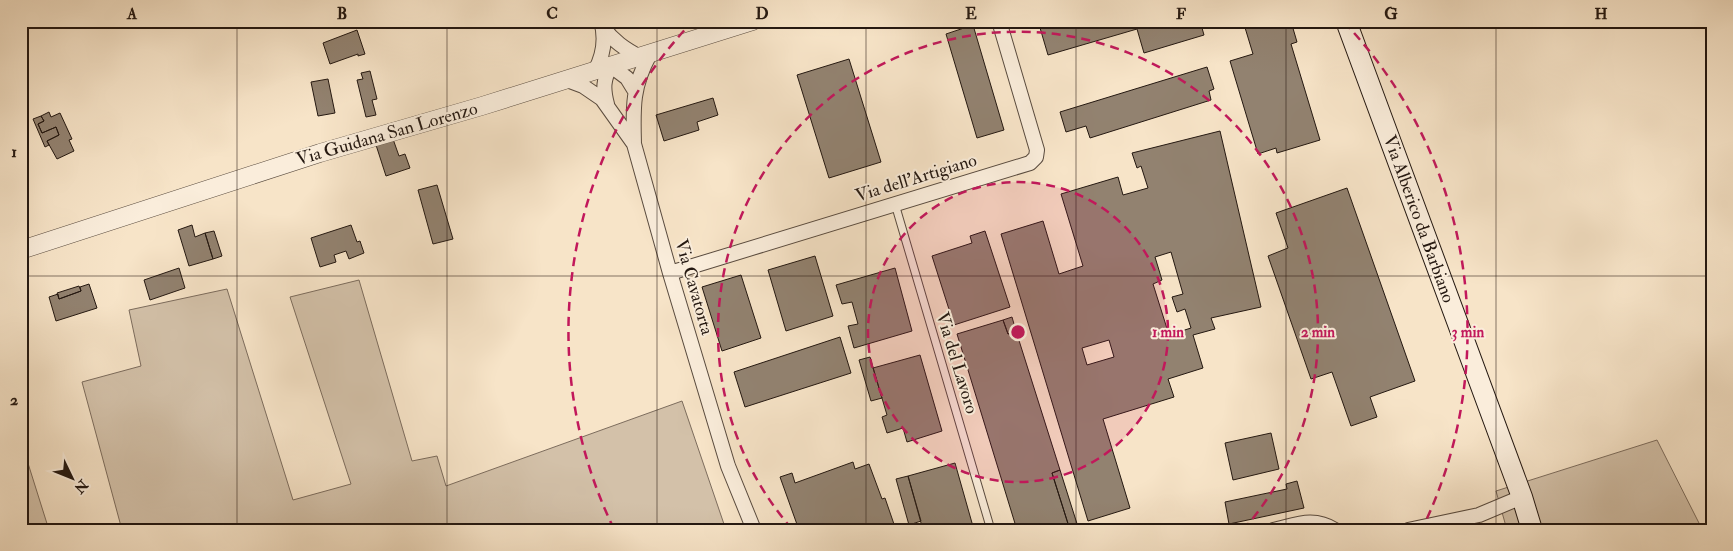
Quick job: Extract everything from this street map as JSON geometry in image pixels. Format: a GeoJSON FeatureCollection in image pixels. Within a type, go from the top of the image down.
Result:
{"type":"FeatureCollection","features":[{"type":"Feature","properties":{"kind":"main road","name":"Via Alberico da Barbiano"},"geometry":{"type":"LineString","coordinates":[[1346,21],[1522,497],[1532,530]]}},
{"type":"Feature","properties":{"kind":"street","name":"Via Guidana San Lorenzo"},"geometry":{"type":"LineString","coordinates":[[21,250],[320,153],[482,106],[753,21]]}},
{"type":"Feature","properties":{"kind":"street","name":"Via dell'Artigiano"},"geometry":{"type":"LineString","coordinates":[[670,273],[1030,163],[1036,157],[1036,146],[998,21]]}},
{"type":"Feature","properties":{"kind":"street"},"geometry":{"type":"LineString","coordinates":[[602,24],[611,38],[625,48],[645,55],[635,91],[634,144]]}},
{"type":"Feature","properties":{"kind":"street"},"geometry":{"type":"LineString","coordinates":[[602,24],[604,93],[607,104]]}},
{"type":"Feature","properties":{"kind":"street"},"geometry":{"type":"LineString","coordinates":[[603,68],[627,78],[635,91]]}},
{"type":"Feature","properties":{"kind":"street","name":"Via Cavatorta"},"geometry":{"type":"LineString","coordinates":[[567,80],[582,86],[602,99],[634,144],[670,273],[728,466],[754,530]]}},
{"type":"Feature","properties":{"kind":"street"},"geometry":{"type":"LineString","coordinates":[[1408,530],[1479,515],[1522,497]]}},
{"type":"Feature","properties":{"kind":"street"},"geometry":{"type":"LineString","coordinates":[[1273,530],[1312,521],[1325,524],[1335,530]]}},
{"type":"Feature","properties":{"kind":"lane","name":"Via del Lavoro"},"geometry":{"type":"LineString","coordinates":[[895,204],[991,530]]}},
{"type":"Feature","properties":{"kind":"shaded area"},"geometry":{"type":"Polygon","coordinates":[[[359,280],[412,461],[437,456],[446,486],[682,401],[726,530],[122,530],[82,382],[141,366],[129,310],[227,289],[293,500],[351,484],[290,297],[359,280]]]}},
{"type":"Feature","properties":{"kind":"shaded area"},"geometry":{"type":"Polygon","coordinates":[[[1657,440],[1702,529],[1712,525],[1712,530],[1507,530],[1496,491],[1657,440]]]}},
{"type":"Feature","properties":{"kind":"shaded area"},"geometry":{"type":"Polygon","coordinates":[[[21,441],[49,530],[21,530],[21,441]]]}},
{"type":"Feature","properties":{"kind":"building"},"geometry":{"type":"Polygon","coordinates":[[[1038,21],[1200,21],[1204,35],[1144,53],[1137,29],[1048,55],[1038,21]]]}},
{"type":"Feature","properties":{"kind":"building"},"geometry":{"type":"Polygon","coordinates":[[[1243,21],[1285,21],[1286,26],[1292,25],[1297,42],[1291,44],[1320,140],[1277,153],[1276,148],[1258,154],[1230,61],[1253,54],[1243,21]]]}},
{"type":"Feature","properties":{"kind":"building"},"geometry":{"type":"Polygon","coordinates":[[[973,25],[1004,130],[977,138],[946,34],[973,25]]]}},
{"type":"Feature","properties":{"kind":"building"},"geometry":{"type":"Polygon","coordinates":[[[357,30],[365,54],[358,56],[358,54],[330,64],[323,43],[357,30]]]}},
{"type":"Feature","properties":{"kind":"building"},"geometry":{"type":"Polygon","coordinates":[[[849,59],[881,162],[829,178],[797,75],[849,59]]]}},
{"type":"Feature","properties":{"kind":"building"},"geometry":{"type":"Polygon","coordinates":[[[1207,67],[1214,89],[1209,91],[1211,100],[1090,138],[1086,126],[1066,132],[1060,112],[1207,67]]]}},
{"type":"Feature","properties":{"kind":"building"},"geometry":{"type":"Polygon","coordinates":[[[370,71],[377,99],[372,100],[376,115],[366,117],[357,80],[363,79],[361,73],[370,71]]]}},
{"type":"Feature","properties":{"kind":"building"},"geometry":{"type":"Polygon","coordinates":[[[328,79],[335,113],[318,116],[311,82],[328,79]]]}},
{"type":"Feature","properties":{"kind":"building"},"geometry":{"type":"Polygon","coordinates":[[[713,98],[718,115],[697,122],[699,130],[664,141],[656,115],[713,98]]]}},
{"type":"Feature","properties":{"kind":"building"},"geometry":{"type":"Polygon","coordinates":[[[49,112],[51,117],[60,113],[72,139],[69,140],[74,151],[57,159],[47,141],[59,135],[56,127],[42,133],[38,124],[44,121],[41,116],[49,112]]]}},
{"type":"Feature","properties":{"kind":"building"},"geometry":{"type":"Polygon","coordinates":[[[41,116],[44,121],[38,124],[42,133],[56,127],[59,135],[47,141],[49,145],[45,147],[33,119],[41,116]]]}},
{"type":"Feature","properties":{"kind":"building"},"geometry":{"type":"Polygon","coordinates":[[[1220,131],[1261,307],[1211,318],[1215,329],[1193,335],[1203,368],[1168,379],[1174,397],[1103,419],[1130,508],[1088,521],[1001,234],[1043,221],[1059,274],[1083,266],[1061,194],[1118,177],[1123,195],[1148,188],[1141,166],[1137,168],[1132,153],[1220,131]],[[1171,252],[1155,257],[1162,280],[1153,284],[1169,335],[1191,328],[1185,309],[1177,312],[1172,297],[1183,294],[1171,252]],[[1109,340],[1082,348],[1087,365],[1114,357],[1109,340]]]}},
{"type":"Feature","properties":{"kind":"building"},"geometry":{"type":"Polygon","coordinates":[[[393,139],[399,156],[405,154],[410,168],[386,176],[376,145],[393,139]]]}},
{"type":"Feature","properties":{"kind":"building"},"geometry":{"type":"Polygon","coordinates":[[[437,185],[453,239],[433,244],[418,190],[437,185]]]}},
{"type":"Feature","properties":{"kind":"building"},"geometry":{"type":"Polygon","coordinates":[[[1347,188],[1415,381],[1370,397],[1377,417],[1351,426],[1332,372],[1311,379],[1268,256],[1288,248],[1276,213],[1347,188]]]}},
{"type":"Feature","properties":{"kind":"building"},"geometry":{"type":"Polygon","coordinates":[[[192,225],[195,237],[205,233],[213,259],[189,266],[178,230],[192,225]]]}},
{"type":"Feature","properties":{"kind":"building"},"geometry":{"type":"Polygon","coordinates":[[[351,225],[357,242],[360,241],[364,253],[349,259],[346,251],[334,255],[336,262],[320,267],[311,238],[351,225]]]}},
{"type":"Feature","properties":{"kind":"building"},"geometry":{"type":"Polygon","coordinates":[[[214,231],[222,256],[213,259],[205,233],[214,231]]]}},
{"type":"Feature","properties":{"kind":"building"},"geometry":{"type":"Polygon","coordinates":[[[985,231],[1010,307],[954,325],[932,256],[972,243],[970,236],[985,231]]]}},
{"type":"Feature","properties":{"kind":"building"},"geometry":{"type":"Polygon","coordinates":[[[815,256],[833,316],[786,331],[768,270],[815,256]]]}},
{"type":"Feature","properties":{"kind":"building"},"geometry":{"type":"Polygon","coordinates":[[[179,268],[185,288],[150,300],[144,280],[179,268]]]}},
{"type":"Feature","properties":{"kind":"building"},"geometry":{"type":"Polygon","coordinates":[[[895,268],[912,331],[854,348],[848,326],[858,324],[852,302],[842,304],[836,285],[895,268]]]}},
{"type":"Feature","properties":{"kind":"building"},"geometry":{"type":"Polygon","coordinates":[[[741,275],[761,338],[722,351],[702,287],[741,275]]]}},
{"type":"Feature","properties":{"kind":"building"},"geometry":{"type":"Polygon","coordinates":[[[89,284],[97,308],[56,321],[49,297],[58,294],[59,299],[81,291],[80,287],[89,284]]]}},
{"type":"Feature","properties":{"kind":"building"},"geometry":{"type":"Polygon","coordinates":[[[79,286],[81,291],[59,299],[57,293],[79,286]]]}},
{"type":"Feature","properties":{"kind":"building"},"geometry":{"type":"Polygon","coordinates":[[[1012,317],[1016,331],[1008,334],[1003,320],[1012,317]]]}},
{"type":"Feature","properties":{"kind":"building"},"geometry":{"type":"Polygon","coordinates":[[[1003,320],[1008,334],[1016,331],[1060,470],[1052,473],[1070,530],[1017,530],[957,334],[1003,320]]]}},
{"type":"Feature","properties":{"kind":"building"},"geometry":{"type":"Polygon","coordinates":[[[840,337],[851,373],[745,407],[734,372],[840,337]]]}},
{"type":"Feature","properties":{"kind":"building"},"geometry":{"type":"Polygon","coordinates":[[[920,355],[942,431],[907,442],[903,428],[887,433],[882,417],[887,415],[873,368],[920,355]]]}},
{"type":"Feature","properties":{"kind":"building"},"geometry":{"type":"Polygon","coordinates":[[[870,357],[882,398],[871,401],[859,360],[870,357]]]}},
{"type":"Feature","properties":{"kind":"building"},"geometry":{"type":"Polygon","coordinates":[[[1271,433],[1279,469],[1233,480],[1225,443],[1271,433]]]}},
{"type":"Feature","properties":{"kind":"building"},"geometry":{"type":"Polygon","coordinates":[[[853,462],[855,469],[869,464],[882,499],[885,498],[896,530],[799,530],[780,477],[792,473],[795,483],[853,462]]]}},
{"type":"Feature","properties":{"kind":"building"},"geometry":{"type":"Polygon","coordinates":[[[955,463],[974,530],[923,530],[908,476],[955,463]]]}},
{"type":"Feature","properties":{"kind":"building"},"geometry":{"type":"Polygon","coordinates":[[[1060,470],[1079,530],[1070,530],[1052,473],[1060,470]]]}},
{"type":"Feature","properties":{"kind":"building"},"geometry":{"type":"Polygon","coordinates":[[[908,476],[921,521],[909,525],[896,479],[908,476]]]}},
{"type":"Feature","properties":{"kind":"building"},"geometry":{"type":"Polygon","coordinates":[[[1297,481],[1304,508],[1229,524],[1225,502],[1287,489],[1286,484],[1297,481]]]}}]}
